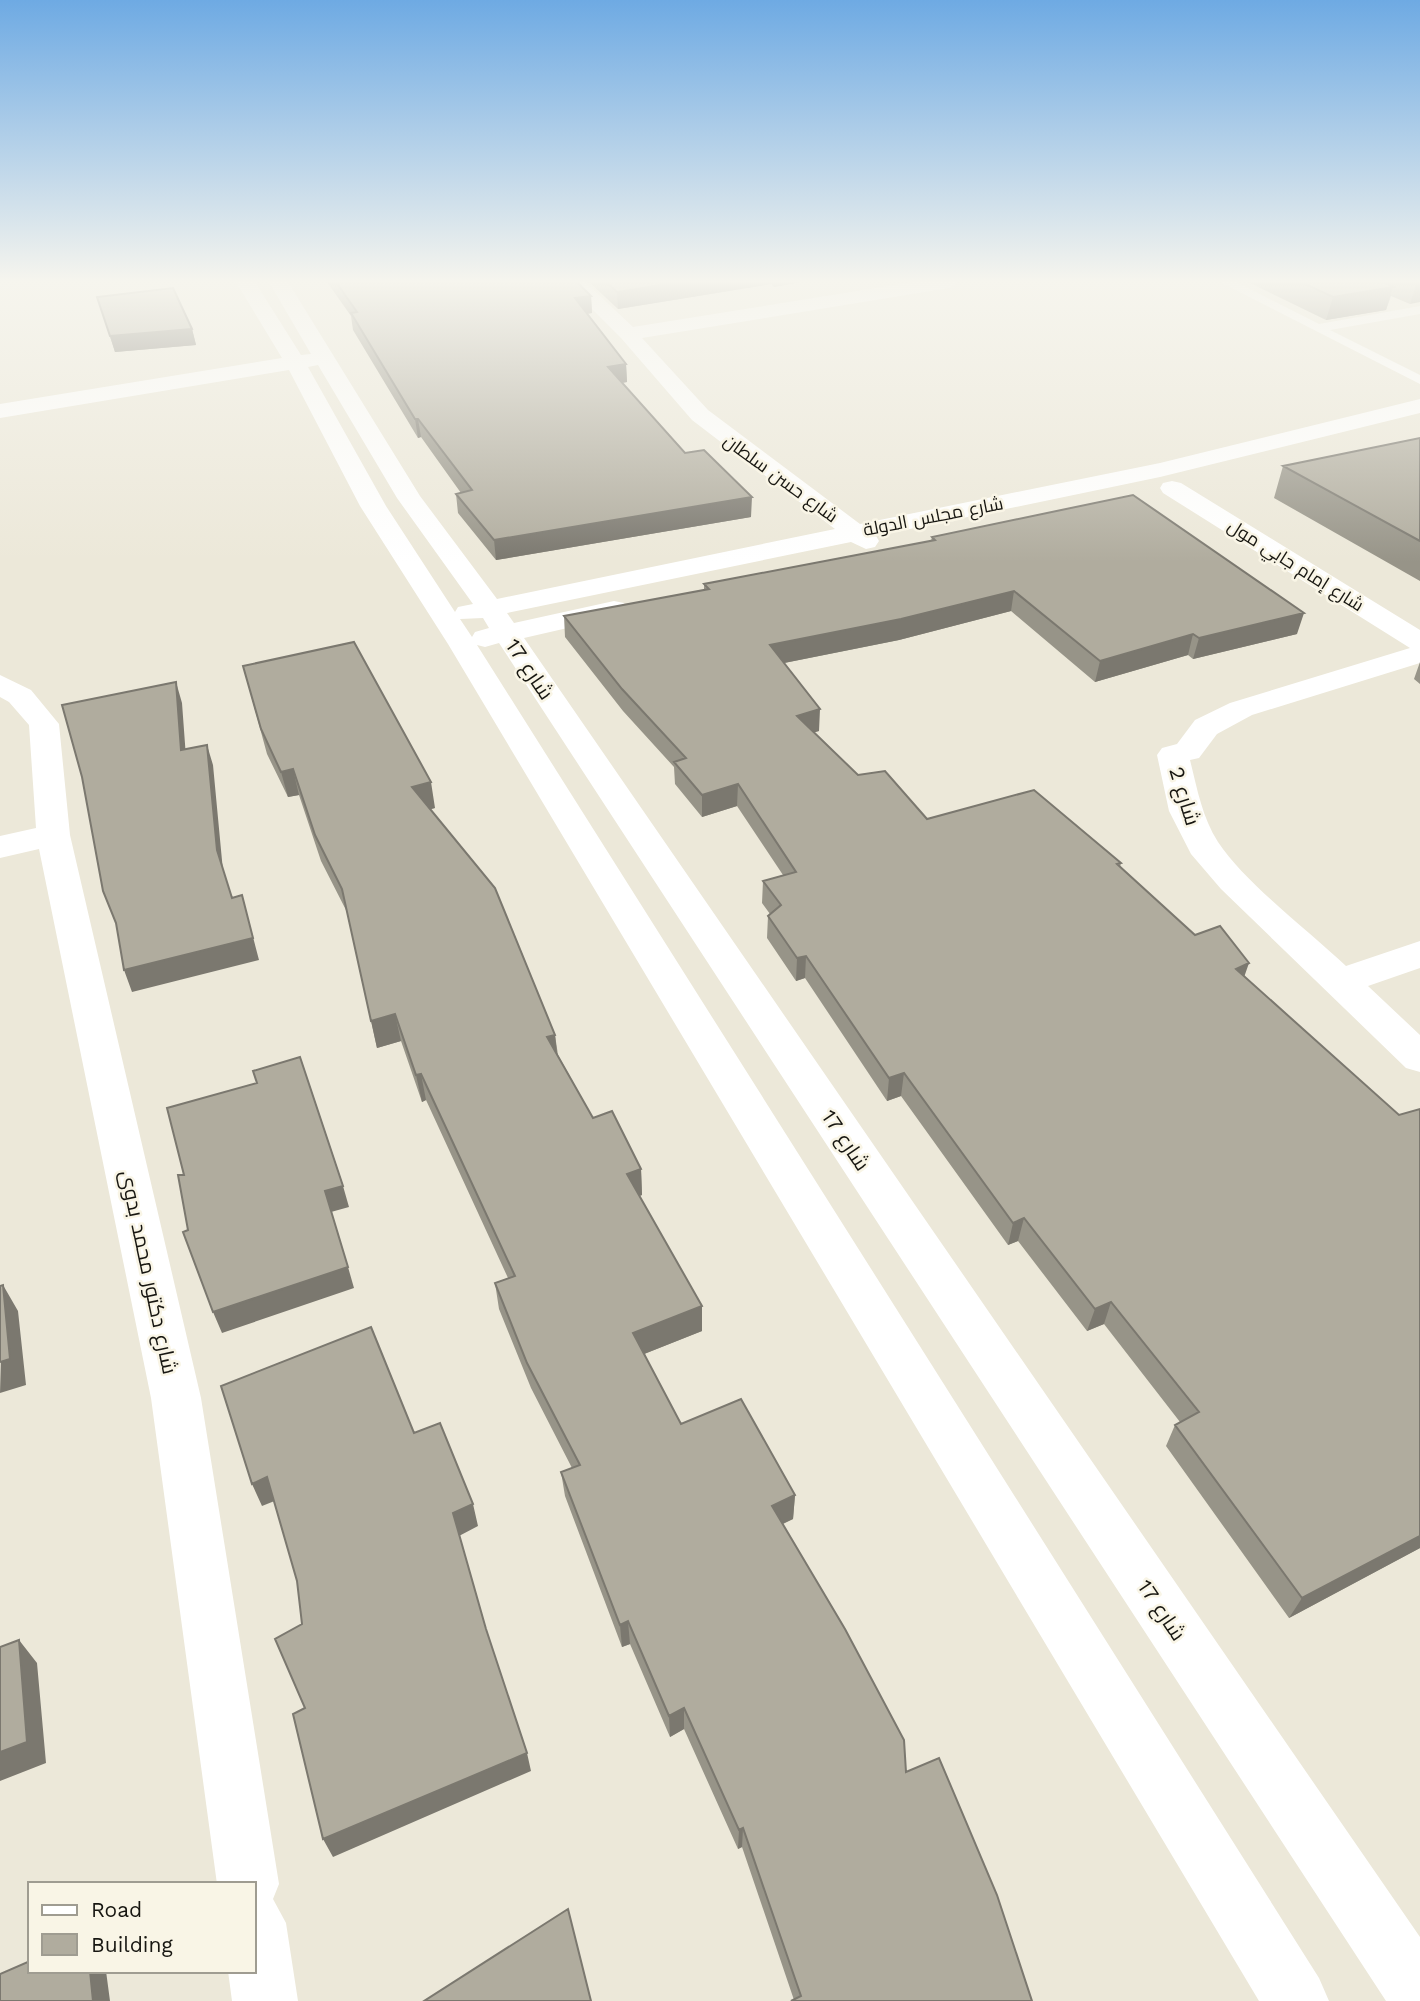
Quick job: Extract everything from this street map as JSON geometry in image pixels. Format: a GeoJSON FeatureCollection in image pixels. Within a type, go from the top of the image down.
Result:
{"type":"FeatureCollection","features":[{"type":"Feature","properties":{"kind":"street"},"geometry":{"type":"LineString","coordinates":[[0,399],[164,375]]}},
{"type":"Feature","properties":{"kind":"street"},"geometry":{"type":"LineString","coordinates":[[0,411],[195,375]]}},
{"type":"Feature","properties":{"kind":"street","name":"شارع 17"},"geometry":{"type":"LineString","coordinates":[[315,375],[373,506],[454,631],[1296,2001]]}},
{"type":"Feature","properties":{"kind":"street","name":"شارع 17"},"geometry":{"type":"LineString","coordinates":[[321,375],[498,621],[1420,1994]]}},
{"type":"Feature","properties":{"kind":"street","name":"شارع حسن سلطان"},"geometry":{"type":"LineString","coordinates":[[664,375],[720,433],[876,549]]}},
{"type":"Feature","properties":{"kind":"street","name":"شارع مجلس الدولة"},"geometry":{"type":"LineString","coordinates":[[454,631],[854,531],[1160,470],[1420,406]]}},
{"type":"Feature","properties":{"kind":"street","name":"شارع مجلس الدولة"},"geometry":{"type":"LineString","coordinates":[[498,621],[645,602],[876,549],[1172,488],[1420,430]]}},
{"type":"Feature","properties":{"kind":"street","name":"شارع إمام جابي مول"},"geometry":{"type":"LineString","coordinates":[[1172,488],[1420,642]]}},
{"type":"Feature","properties":{"kind":"street","name":"شارع 2"},"geometry":{"type":"LineString","coordinates":[[1420,654],[1241,709],[1206,727],[1188,751],[1173,755],[1186,811],[1203,846],[1233,881],[1420,1058]]}},
{"type":"Feature","properties":{"kind":"street","name":"شارع دكتور محمد بدوى"},"geometry":{"type":"LineString","coordinates":[[0,684],[20,696],[44,723],[53,835],[176,1398],[248,1882]]}},
{"type":"Feature","properties":{"kind":"street"},"geometry":{"type":"LineString","coordinates":[[0,847],[53,835]]}},
{"type":"Feature","properties":{"kind":"street"},"geometry":{"type":"LineString","coordinates":[[1340,982],[1420,954]]}},
{"type":"Feature","properties":{"kind":"street"},"geometry":{"type":"LineString","coordinates":[[256,1937],[265,2001]]}},
{"type":"Feature","properties":{"kind":"building"},"geometry":{"type":"Polygon","coordinates":[[[389,375],[616,375],[685,453],[704,450],[752,497],[494,540],[456,494],[472,490],[418,419],[415,419],[389,375]]]}},
{"type":"Feature","properties":{"kind":"building"},"geometry":{"type":"Polygon","coordinates":[[[1420,438],[1420,541],[1283,466],[1420,438]]]}},
{"type":"Feature","properties":{"kind":"building"},"geometry":{"type":"Polygon","coordinates":[[[1133,495],[1304,613],[1199,638],[1193,634],[1100,661],[1014,591],[901,619],[770,645],[820,709],[797,716],[858,775],[885,771],[927,819],[1034,790],[1121,863],[1117,864],[1195,935],[1220,926],[1249,963],[1236,969],[1399,1115],[1420,1109],[1420,1536],[1302,1598],[1175,1425],[1199,1412],[1111,1302],[1095,1309],[1024,1218],[1013,1223],[904,1073],[889,1078],[806,956],[797,958],[768,916],[781,905],[763,881],[796,872],[738,784],[702,795],[674,762],[686,758],[622,689],[564,616],[709,589],[704,584],[935,540],[932,537],[1133,495]]]}},
{"type":"Feature","properties":{"kind":"building"},"geometry":{"type":"Polygon","coordinates":[[[354,642],[431,782],[412,787],[495,888],[555,1035],[547,1037],[593,1118],[612,1111],[641,1169],[627,1174],[702,1306],[633,1333],[681,1424],[741,1399],[795,1495],[772,1506],[845,1629],[904,1740],[906,1772],[939,1758],[997,1895],[1032,2001],[791,2001],[801,1996],[743,1828],[739,1830],[684,1708],[669,1716],[628,1621],[620,1625],[561,1472],[580,1465],[527,1363],[495,1283],[515,1276],[421,1074],[416,1075],[395,1014],[371,1021],[342,889],[315,835],[293,769],[281,772],[261,729],[243,666],[354,642]]]}},
{"type":"Feature","properties":{"kind":"building"},"geometry":{"type":"Polygon","coordinates":[[[176,682],[181,750],[207,745],[217,850],[232,898],[242,895],[253,938],[124,970],[116,923],[103,891],[82,777],[62,705],[176,682]]]}},
{"type":"Feature","properties":{"kind":"building"},"geometry":{"type":"Polygon","coordinates":[[[300,1057],[343,1186],[325,1191],[348,1267],[213,1312],[183,1232],[188,1230],[178,1175],[184,1175],[167,1108],[257,1083],[253,1071],[300,1057]]]}},
{"type":"Feature","properties":{"kind":"building"},"geometry":{"type":"Polygon","coordinates":[[[3,1285],[10,1359],[0,1362],[0,1286],[3,1285]]]}},
{"type":"Feature","properties":{"kind":"building"},"geometry":{"type":"Polygon","coordinates":[[[371,1327],[414,1433],[440,1423],[473,1504],[453,1513],[486,1629],[527,1753],[323,1839],[293,1714],[305,1708],[275,1639],[302,1624],[297,1581],[267,1477],[252,1484],[221,1386],[371,1327]]]}},
{"type":"Feature","properties":{"kind":"building"},"geometry":{"type":"Polygon","coordinates":[[[19,1640],[27,1742],[0,1752],[0,1647],[19,1640]]]}},
{"type":"Feature","properties":{"kind":"building"},"geometry":{"type":"Polygon","coordinates":[[[568,1909],[591,2001],[424,2001],[568,1909]]]}},
{"type":"Feature","properties":{"kind":"building"},"geometry":{"type":"Polygon","coordinates":[[[28,1962],[28,1973],[90,1973],[93,2001],[0,2001],[0,1974],[28,1962]]]}}]}
